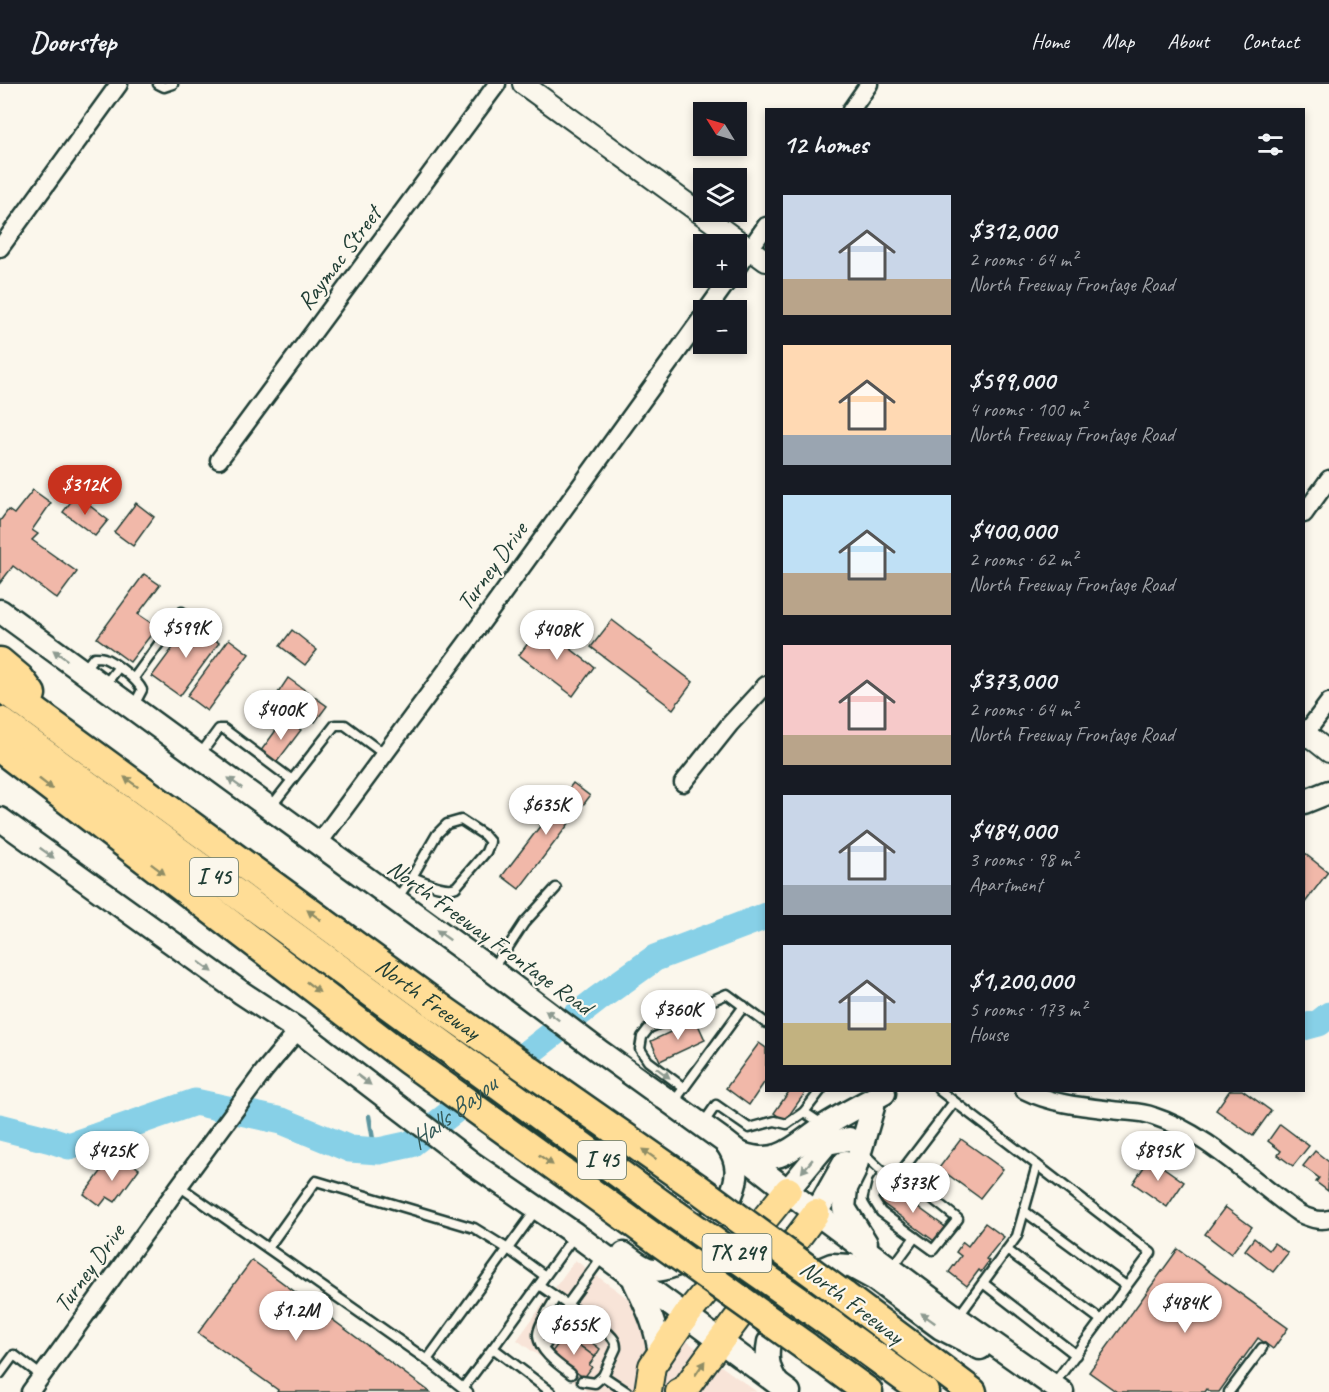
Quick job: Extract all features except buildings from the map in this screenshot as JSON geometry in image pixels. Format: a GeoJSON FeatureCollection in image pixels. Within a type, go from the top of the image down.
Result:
{"type":"FeatureCollection","features":[{"type":"Feature","properties":{"kind":"highway"},"geometry":{"type":"LineString","coordinates":[[0,662],[19,678],[56,727]]}},
{"type":"Feature","properties":{"kind":"highway","name":"North Freeway"},"geometry":{"type":"LineString","coordinates":[[0,686],[446,1012],[696,1187],[972,1392]]}},
{"type":"Feature","properties":{"kind":"highway","name":"North Freeway"},"geometry":{"type":"LineString","coordinates":[[0,722],[676,1215],[825,1319],[924,1392]]}},
{"type":"Feature","properties":{"kind":"highway","name":"I 45"},"geometry":{"type":"LineString","coordinates":[[0,748],[408,1060],[868,1392]]}},
{"type":"Feature","properties":{"kind":"main road","name":"North Freeway Frontage Road"},"geometry":{"type":"LineString","coordinates":[[0,611],[490,969],[598,1051],[678,1096],[702,1125],[816,1213],[957,1318],[1058,1389]]}},
{"type":"Feature","properties":{"kind":"main road"},"geometry":{"type":"LineString","coordinates":[[1305,802],[1329,792]]}},
{"type":"Feature","properties":{"kind":"main road"},"geometry":{"type":"LineString","coordinates":[[0,819],[298,1030],[473,1164],[575,1234],[784,1389]]}},
{"type":"Feature","properties":{"kind":"main road"},"geometry":{"type":"LineString","coordinates":[[731,1147],[750,1156],[776,1157],[787,1153],[824,1126],[880,1095]]}},
{"type":"Feature","properties":{"kind":"main road"},"geometry":{"type":"LineString","coordinates":[[816,1213],[855,1145],[880,1095]]}},
{"type":"Feature","properties":{"kind":"main road"},"geometry":{"type":"LineString","coordinates":[[788,1190],[827,1143],[855,1145]]}},
{"type":"Feature","properties":{"kind":"main road"},"geometry":{"type":"LineString","coordinates":[[855,1145],[854,1172],[846,1188],[844,1208],[864,1239],[870,1253]]}},
{"type":"Feature","properties":{"kind":"main road"},"geometry":{"type":"LineString","coordinates":[[473,1164],[555,1204],[649,1270],[662,1270],[675,1265],[731,1195],[736,1184],[737,1173],[731,1147]]}},
{"type":"Feature","properties":{"kind":"main road","name":"TX 249"},"geometry":{"type":"LineString","coordinates":[[648,1392],[652,1366],[686,1316],[788,1190]]}},
{"type":"Feature","properties":{"kind":"main road","name":"TX 249"},"geometry":{"type":"LineString","coordinates":[[679,1392],[685,1389],[816,1213]]}},
{"type":"Feature","properties":{"kind":"main road"},"geometry":{"type":"LineString","coordinates":[[784,1389],[771,1374],[767,1352],[769,1342],[820,1270],[832,1265],[850,1266],[873,1278],[940,1328],[1058,1389]]}},
{"type":"Feature","properties":{"kind":"main road"},"geometry":{"type":"LineString","coordinates":[[634,1278],[655,1326],[660,1355]]}},
{"type":"Feature","properties":{"kind":"street"},"geometry":{"type":"LineString","coordinates":[[0,248],[119,84]]}},
{"type":"Feature","properties":{"kind":"street","name":"Raymac Street"},"geometry":{"type":"LineString","coordinates":[[219,460],[497,84]]}},
{"type":"Feature","properties":{"kind":"street"},"geometry":{"type":"LineString","coordinates":[[523,84],[759,255],[765,230]]}},
{"type":"Feature","properties":{"kind":"street"},"geometry":{"type":"LineString","coordinates":[[852,108],[869,84]]}},
{"type":"Feature","properties":{"kind":"street","name":"Turney Drive"},"geometry":{"type":"LineString","coordinates":[[318,844],[693,330]]}},
{"type":"Feature","properties":{"kind":"street"},"geometry":{"type":"LineString","coordinates":[[1305,513],[1329,479]]}},
{"type":"Feature","properties":{"kind":"street"},"geometry":{"type":"LineString","coordinates":[[683,783],[730,724],[765,686]]}},
{"type":"Feature","properties":{"kind":"street"},"geometry":{"type":"LineString","coordinates":[[1305,733],[1329,702]]}},
{"type":"Feature","properties":{"kind":"street"},"geometry":{"type":"LineString","coordinates":[[1305,735],[1329,752]]}},
{"type":"Feature","properties":{"kind":"street","name":"Turney Drive"},"geometry":{"type":"LineString","coordinates":[[30,1392],[179,1185],[264,1071],[298,1030]]}},
{"type":"Feature","properties":{"kind":"street"},"geometry":{"type":"LineString","coordinates":[[1027,1092],[1065,1104],[1149,1114],[1173,1123],[1203,1141],[1300,1214],[1311,1219],[1325,1221],[1329,1219]]}},
{"type":"Feature","properties":{"kind":"lane"},"geometry":{"type":"LineString","coordinates":[[158,84],[165,87],[172,84]]}},
{"type":"Feature","properties":{"kind":"lane"},"geometry":{"type":"LineString","coordinates":[[134,678],[182,612]]}},
{"type":"Feature","properties":{"kind":"lane"},"geometry":{"type":"LineString","coordinates":[[83,671],[94,657],[103,657],[134,678],[142,690],[133,708]]}},
{"type":"Feature","properties":{"kind":"lane"},"geometry":{"type":"LineString","coordinates":[[103,687],[118,668]]}},
{"type":"Feature","properties":{"kind":"lane"},"geometry":{"type":"LineString","coordinates":[[270,809],[335,725],[345,725],[384,754]]}},
{"type":"Feature","properties":{"kind":"lane"},"geometry":{"type":"LineString","coordinates":[[198,756],[219,729],[224,729],[292,780]]}},
{"type":"Feature","properties":{"kind":"lane"},"geometry":{"type":"LineString","coordinates":[[396,901],[412,878],[436,834],[447,824],[461,820],[484,835],[490,842],[486,852],[456,887],[451,889],[412,878]]}},
{"type":"Feature","properties":{"kind":"lane"},"geometry":{"type":"LineString","coordinates":[[490,969],[505,952],[524,922],[556,888]]}},
{"type":"Feature","properties":{"kind":"lane"},"geometry":{"type":"LineString","coordinates":[[744,1006],[678,1096],[640,1049],[642,1037],[649,1028],[727,994],[744,1006],[765,1022]]}},
{"type":"Feature","properties":{"kind":"lane"},"geometry":{"type":"LineString","coordinates":[[702,1125],[716,1105],[749,1128],[775,1121],[788,1124],[804,1112],[819,1092]]}},
{"type":"Feature","properties":{"kind":"lane"},"geometry":{"type":"LineString","coordinates":[[942,1092],[1151,1253],[1076,1355],[1058,1389]]}},
{"type":"Feature","properties":{"kind":"lane"},"geometry":{"type":"LineString","coordinates":[[900,1173],[954,1102]]}},
{"type":"Feature","properties":{"kind":"lane"},"geometry":{"type":"LineString","coordinates":[[804,1112],[855,1145],[884,1173],[900,1173],[958,1219],[933,1250],[881,1212],[873,1199],[876,1183],[884,1173]]}},
{"type":"Feature","properties":{"kind":"lane"},"geometry":{"type":"LineString","coordinates":[[957,1318],[1017,1236],[1037,1165]]}},
{"type":"Feature","properties":{"kind":"lane"},"geometry":{"type":"LineString","coordinates":[[268,1248],[316,1181],[474,1228],[545,1276]]}},
{"type":"Feature","properties":{"kind":"lane"},"geometry":{"type":"LineString","coordinates":[[179,1185],[466,1390],[492,1348],[575,1234]]}},
{"type":"Feature","properties":{"kind":"lane"},"geometry":{"type":"LineString","coordinates":[[427,1360],[538,1208]]}},
{"type":"Feature","properties":{"kind":"lane"},"geometry":{"type":"LineString","coordinates":[[1024,1211],[1126,1286]]}},
{"type":"Feature","properties":{"kind":"lane"},"geometry":{"type":"LineString","coordinates":[[891,1269],[915,1237]]}},
{"type":"Feature","properties":{"kind":"lane"},"geometry":{"type":"LineString","coordinates":[[1007,1250],[1101,1320]]}},
{"type":"Feature","properties":{"kind":"lane"},"geometry":{"type":"LineString","coordinates":[[567,1305],[603,1255]]}},
{"type":"Feature","properties":{"kind":"lane"},"geometry":{"type":"LineString","coordinates":[[983,1282],[1076,1355]]}},
{"type":"Feature","properties":{"kind":"lane"},"geometry":{"type":"LineString","coordinates":[[539,1285],[607,1332],[616,1343],[616,1348],[603,1376],[595,1383],[582,1381]]}},
{"type":"Feature","properties":{"kind":"lane"},"geometry":{"type":"LineString","coordinates":[[556,1297],[541,1323],[538,1335],[549,1357],[571,1374]]}},
{"type":"Feature","properties":{"kind":"lane"},"geometry":{"type":"LineString","coordinates":[[492,1348],[551,1392]]}},
{"type":"Feature","properties":{"kind":"lane"},"geometry":{"type":"LineString","coordinates":[[1229,1392],[1263,1348]]}},
{"type":"Feature","properties":{"kind":"lane"},"geometry":{"type":"LineString","coordinates":[[0,1374],[14,1355],[42,1376]]}},
{"type":"Feature","properties":{"kind":"lane"},"geometry":{"type":"LineString","coordinates":[[603,1376],[627,1392]]}},
{"type":"Feature","properties":{"kind":"shaded area"},"geometry":{"type":"Polygon","coordinates":[[[575,1260],[757,1392],[588,1392],[517,1340],[575,1260]]]}},
{"type":"Feature","properties":{"kind":"waterway","name":"Halls Bayou"},"geometry":{"type":"LineString","coordinates":[[0,1127],[69,1146],[195,1102],[282,1121],[350,1149],[379,1151],[411,1144],[599,998],[655,958],[765,916]]}},
{"type":"Feature","properties":{"kind":"waterway","name":"Halls Bayou"},"geometry":{"type":"LineString","coordinates":[[1305,1027],[1319,1023],[1329,1015]]}},
{"type":"Feature","properties":{"kind":"waterway"},"geometry":{"type":"LineString","coordinates":[[369,1116],[375,1151]]}}]}
